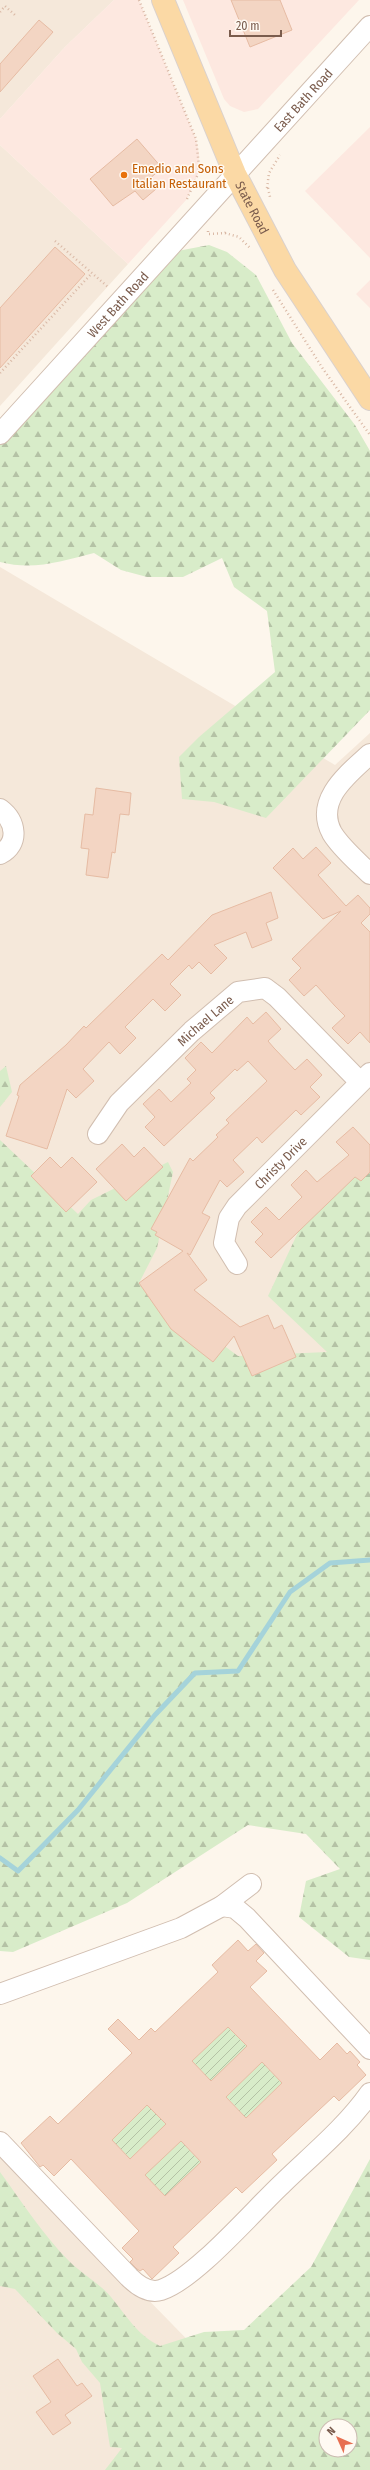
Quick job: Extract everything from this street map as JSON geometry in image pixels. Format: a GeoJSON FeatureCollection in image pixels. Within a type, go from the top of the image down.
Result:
{"type":"FeatureCollection","features":[{"type":"Feature","properties":{"kind":"main road","name":"State Road"},"geometry":{"type":"LineString","coordinates":[[163,0],[236,174],[285,270],[370,399]]}},
{"type":"Feature","properties":{"kind":"street","name":"East Bath Road"},"geometry":{"type":"LineString","coordinates":[[236,174],[370,26]]}},
{"type":"Feature","properties":{"kind":"street","name":"West Bath Road"},"geometry":{"type":"LineString","coordinates":[[0,434],[236,174]]}},
{"type":"Feature","properties":{"kind":"street"},"geometry":{"type":"LineString","coordinates":[[370,754],[335,789],[327,803],[326,817],[332,834],[370,874]]}},
{"type":"Feature","properties":{"kind":"street"},"geometry":{"type":"LineString","coordinates":[[0,809],[12,822],[14,831],[9,847],[0,854]]}},
{"type":"Feature","properties":{"kind":"street","name":"Michael Lane"},"geometry":{"type":"LineString","coordinates":[[98,1134],[119,1103],[192,1031],[238,992],[252,988],[265,988],[365,1078]]}},
{"type":"Feature","properties":{"kind":"street","name":"Christy Drive"},"geometry":{"type":"LineString","coordinates":[[237,1264],[224,1243],[229,1218],[237,1206],[365,1078]]}},
{"type":"Feature","properties":{"kind":"street"},"geometry":{"type":"LineString","coordinates":[[0,1994],[181,1928],[222,1906],[251,1884]]}},
{"type":"Feature","properties":{"kind":"street"},"geometry":{"type":"LineString","coordinates":[[222,1906],[235,1908],[247,1918],[370,2050]]}},
{"type":"Feature","properties":{"kind":"street"},"geometry":{"type":"LineString","coordinates":[[0,2142],[129,2277],[147,2290],[159,2291],[179,2282],[206,2258],[334,2135],[358,2110],[370,2093]]}},
{"type":"Feature","properties":{"kind":"path"},"geometry":{"type":"LineString","coordinates":[[139,0],[196,139],[200,166],[192,189],[184,203]]}},
{"type":"Feature","properties":{"kind":"path"},"geometry":{"type":"LineString","coordinates":[[0,12],[5,6],[16,16]]}},
{"type":"Feature","properties":{"kind":"path"},"geometry":{"type":"LineString","coordinates":[[264,189],[268,188],[269,173],[281,152]]}},
{"type":"Feature","properties":{"kind":"path"},"geometry":{"type":"LineString","coordinates":[[207,231],[208,234],[226,232],[239,237],[254,253]]}},
{"type":"Feature","properties":{"kind":"path"},"geometry":{"type":"LineString","coordinates":[[55,241],[108,287]]}},
{"type":"Feature","properties":{"kind":"path"},"geometry":{"type":"LineString","coordinates":[[0,373],[92,273]]}},
{"type":"Feature","properties":{"kind":"path"},"geometry":{"type":"LineString","coordinates":[[270,284],[323,369],[370,435]]}},
{"type":"Feature","properties":{"kind":"shaded area"},"geometry":{"type":"Polygon","coordinates":[[[0,0],[114,0],[65,47],[0,119],[0,0]]]}},
{"type":"Feature","properties":{"kind":"shaded area"},"geometry":{"type":"Polygon","coordinates":[[[114,0],[139,0],[196,139],[199,154],[198,174],[187,199],[128,264],[0,145],[0,119],[65,47],[114,0]]]}},
{"type":"Feature","properties":{"kind":"shaded area"},"geometry":{"type":"Polygon","coordinates":[[[183,0],[359,0],[258,109],[244,112],[230,106],[224,99],[183,0]]]}},
{"type":"Feature","properties":{"kind":"shaded area"},"geometry":{"type":"Polygon","coordinates":[[[370,127],[370,258],[305,191],[370,127]]]}},
{"type":"Feature","properties":{"kind":"shaded area"},"geometry":{"type":"Polygon","coordinates":[[[0,145],[128,264],[0,406],[0,145]]]}},
{"type":"Feature","properties":{"kind":"shaded area"},"geometry":{"type":"Polygon","coordinates":[[[370,280],[370,308],[356,294],[370,280]]]}},
{"type":"Feature","properties":{"kind":"shaded area"},"geometry":{"type":"Polygon","coordinates":[[[0,567],[335,765],[370,733],[370,1218],[353,1345],[254,1442],[0,1189],[0,567]]]}},
{"type":"Feature","properties":{"kind":"shaded area"},"geometry":{"type":"Polygon","coordinates":[[[0,2148],[304,2459],[293,2470],[0,2470],[0,2148]]]}},
{"type":"Feature","properties":{"kind":"green space"},"geometry":{"type":"Polygon","coordinates":[[[209,245],[227,252],[256,275],[292,343],[355,425],[370,451],[370,710],[266,818],[214,802],[182,799],[179,757],[199,737],[275,672],[267,611],[234,587],[222,558],[183,577],[147,577],[121,570],[94,553],[47,564],[24,566],[0,562],[0,434],[162,254],[209,245]]]}},
{"type":"Feature","properties":{"kind":"green space"},"geometry":{"type":"Polygon","coordinates":[[[6,1066],[12,1092],[0,1107],[0,1071],[6,1066]]]}},
{"type":"Feature","properties":{"kind":"green space"},"geometry":{"type":"Polygon","coordinates":[[[0,1140],[78,1214],[91,1200],[168,1162],[173,1172],[157,1248],[139,1283],[238,1356],[327,1352],[268,1296],[311,1205],[370,1150],[370,1960],[349,1957],[299,1917],[306,1881],[340,1869],[306,1834],[248,1825],[127,1903],[13,1952],[0,1951],[0,1140]]]}},
{"type":"Feature","properties":{"kind":"green space"},"geometry":{"type":"Polygon","coordinates":[[[225,2023],[253,2052],[234,2060],[226,2067],[214,2084],[190,2059],[210,2043],[225,2023]]]}},
{"type":"Feature","properties":{"kind":"green space"},"geometry":{"type":"Polygon","coordinates":[[[259,2059],[282,2083],[246,2118],[220,2090],[259,2059]]]}},
{"type":"Feature","properties":{"kind":"green space"},"geometry":{"type":"Polygon","coordinates":[[[144,2102],[169,2127],[136,2165],[108,2136],[144,2102]]]}},
{"type":"Feature","properties":{"kind":"green space"},"geometry":{"type":"Polygon","coordinates":[[[175,2135],[201,2162],[165,2196],[142,2173],[175,2135]]]}},
{"type":"Feature","properties":{"kind":"green space"},"geometry":{"type":"Polygon","coordinates":[[[370,2159],[370,2470],[105,2470],[122,2448],[110,2447],[100,2383],[82,2362],[76,2349],[57,2333],[15,2289],[0,2286],[0,2172],[59,2251],[74,2266],[106,2292],[132,2324],[152,2341],[160,2346],[204,2332],[244,2330],[311,2267],[370,2159]]]}},
{"type":"Feature","properties":{"kind":"building"},"geometry":{"type":"Polygon","coordinates":[[[231,0],[280,0],[292,30],[250,47],[231,0]]]}},
{"type":"Feature","properties":{"kind":"building"},"geometry":{"type":"Polygon","coordinates":[[[39,20],[53,32],[0,92],[0,64],[39,20]]]}},
{"type":"Feature","properties":{"kind":"building","name":"Emedio and Sons Italian Restaurant"},"geometry":{"type":"Polygon","coordinates":[[[137,139],[162,168],[148,180],[156,189],[143,200],[135,191],[113,206],[90,179],[137,139]]]}},
{"type":"Feature","properties":{"kind":"building"},"geometry":{"type":"Polygon","coordinates":[[[55,247],[85,274],[0,368],[0,308],[55,247]]]}},
{"type":"Feature","properties":{"kind":"building"},"geometry":{"type":"Polygon","coordinates":[[[96,788],[131,793],[129,815],[120,814],[115,853],[112,852],[108,878],[86,875],[89,849],[81,848],[85,814],[93,815],[96,788]]]}},
{"type":"Feature","properties":{"kind":"building"},"geometry":{"type":"Polygon","coordinates":[[[316,847],[331,863],[318,875],[346,906],[358,895],[370,908],[370,914],[361,923],[370,932],[370,1043],[360,1032],[348,1044],[332,1028],[345,1016],[316,985],[304,996],[289,980],[301,968],[292,959],[341,911],[323,919],[273,868],[293,848],[303,859],[316,847]]]}},
{"type":"Feature","properties":{"kind":"building"},"geometry":{"type":"Polygon","coordinates":[[[271,892],[278,918],[266,923],[272,940],[252,948],[246,932],[214,945],[227,958],[211,974],[199,962],[192,969],[189,965],[170,984],[181,995],[165,1011],[153,999],[125,1027],[136,1038],[120,1054],[109,1042],[83,1069],[94,1081],[76,1098],[67,1089],[47,1149],[6,1136],[19,1096],[17,1095],[20,1085],[66,1045],[84,1026],[86,1028],[162,954],[168,960],[212,915],[271,892]]]}},
{"type":"Feature","properties":{"kind":"building"},"geometry":{"type":"Polygon","coordinates":[[[266,1012],[281,1029],[268,1041],[295,1070],[307,1059],[322,1075],[310,1087],[320,1097],[301,1115],[296,1110],[262,1143],[257,1137],[233,1160],[244,1172],[227,1187],[220,1180],[202,1213],[210,1217],[190,1255],[187,1253],[207,1280],[194,1290],[240,1327],[268,1315],[274,1329],[282,1325],[296,1357],[252,1376],[234,1336],[213,1362],[171,1329],[139,1283],[183,1251],[155,1235],[157,1232],[151,1229],[190,1158],[193,1161],[218,1137],[216,1135],[229,1123],[226,1120],[267,1081],[248,1061],[237,1071],[235,1069],[210,1093],[215,1098],[164,1146],[145,1127],[155,1117],[143,1104],[159,1089],[171,1102],[191,1083],[187,1079],[196,1070],[185,1058],[201,1042],[212,1053],[247,1017],[253,1024],[266,1012]]]}},
{"type":"Feature","properties":{"kind":"building"},"geometry":{"type":"Polygon","coordinates":[[[353,1127],[370,1145],[370,1172],[361,1181],[355,1177],[271,1258],[255,1242],[263,1234],[251,1222],[266,1207],[279,1220],[302,1197],[291,1185],[306,1170],[317,1182],[349,1155],[336,1142],[353,1127]]]}},
{"type":"Feature","properties":{"kind":"building"},"geometry":{"type":"Polygon","coordinates":[[[122,1144],[134,1157],[144,1147],[163,1167],[126,1201],[96,1169],[122,1144]]]}},
{"type":"Feature","properties":{"kind":"building"},"geometry":{"type":"Polygon","coordinates":[[[50,1157],[61,1168],[72,1157],[97,1182],[66,1212],[31,1176],[50,1157]]]}},
{"type":"Feature","properties":{"kind":"building"},"geometry":{"type":"Polygon","coordinates":[[[238,1940],[248,1951],[256,1944],[264,1953],[256,1961],[267,1971],[250,1987],[320,2060],[337,2043],[347,2054],[350,2051],[360,2062],[357,2065],[366,2075],[339,2101],[334,2096],[272,2154],[277,2160],[242,2193],[236,2187],[173,2247],[179,2253],[152,2279],[143,2269],[140,2271],[130,2262],[133,2259],[122,2248],[139,2231],[71,2159],[54,2176],[43,2165],[40,2167],[21,2143],[50,2116],[58,2124],[132,2053],[108,2029],[118,2019],[139,2040],[151,2028],[155,2032],[218,1972],[212,1965],[238,1940]],[[228,2027],[192,2061],[211,2081],[247,2046],[228,2027]],[[262,2062],[226,2097],[246,2118],[282,2083],[262,2062]],[[147,2105],[112,2140],[130,2159],[166,2124],[147,2105]],[[181,2141],[145,2175],[165,2196],[201,2162],[181,2141]]]}},
{"type":"Feature","properties":{"kind":"building"},"geometry":{"type":"Polygon","coordinates":[[[58,2359],[77,2386],[82,2383],[92,2396],[65,2415],[71,2423],[53,2435],[36,2412],[51,2402],[33,2376],[58,2359]]]}},
{"type":"Feature","properties":{"kind":"waterway"},"geometry":{"type":"LineString","coordinates":[[0,1858],[18,1871],[78,1810],[155,1715],[195,1673],[238,1671],[290,1592],[330,1563],[370,1560]]}},
{"type":"Feature","properties":{"kind":"place","name":"Emedio and Sons Italian Restaurant"},"geometry":{"type":"Point","coordinates":[124,175]}}]}
